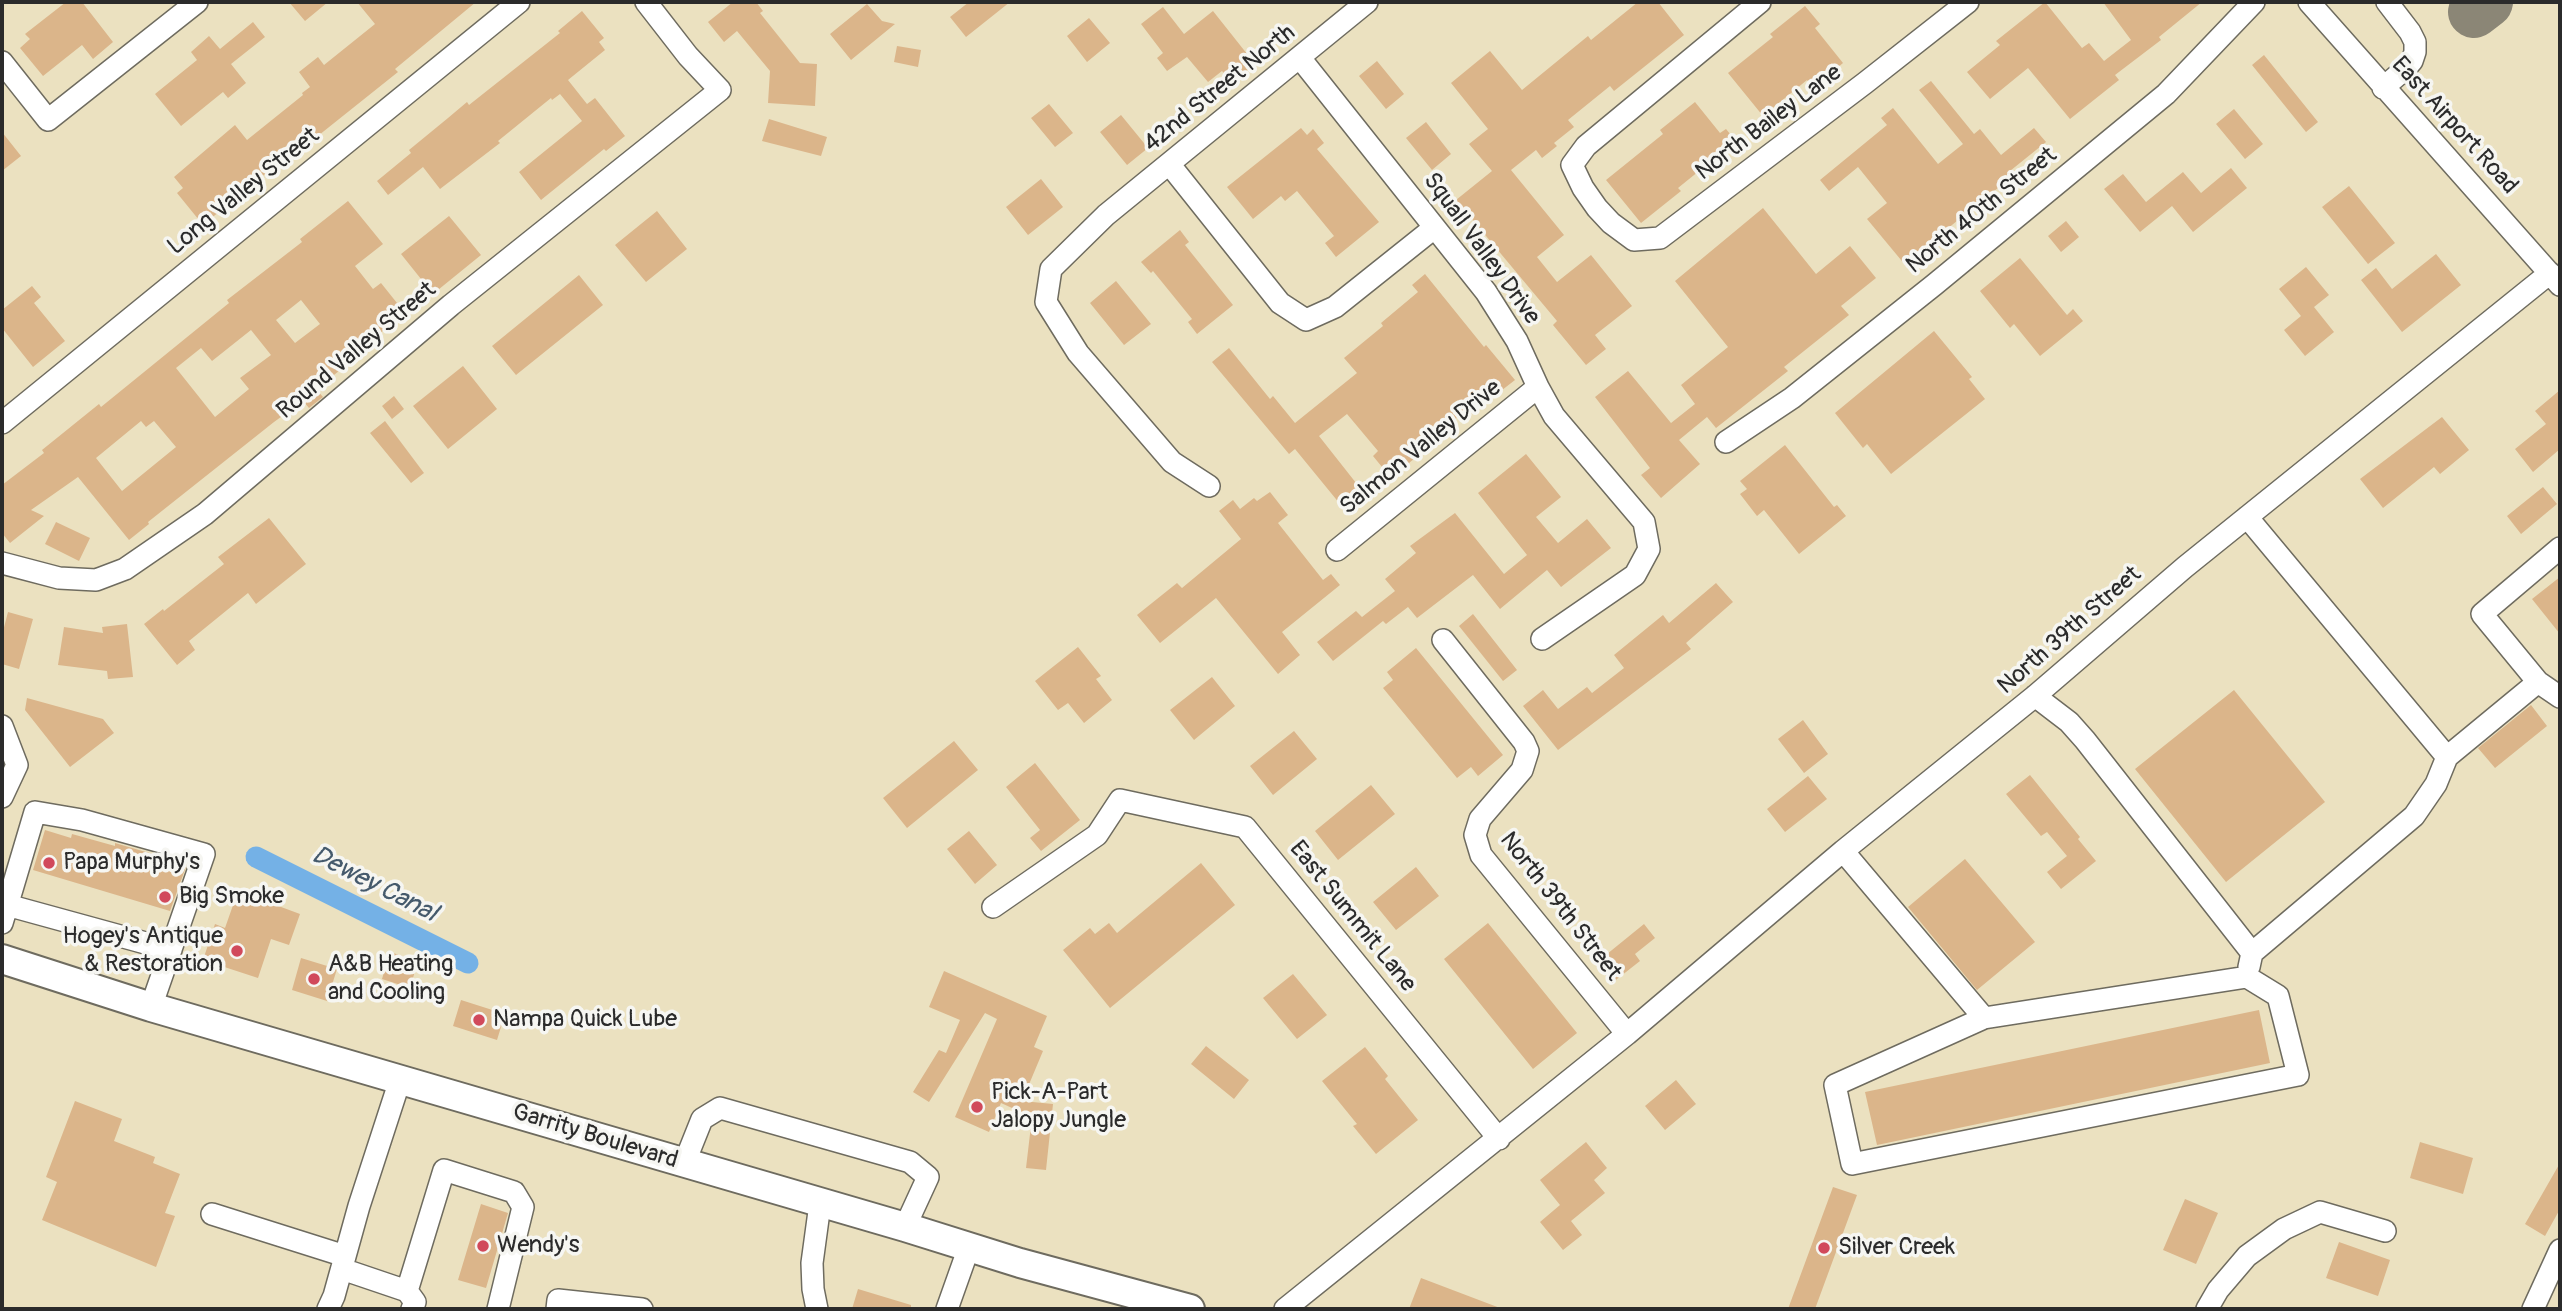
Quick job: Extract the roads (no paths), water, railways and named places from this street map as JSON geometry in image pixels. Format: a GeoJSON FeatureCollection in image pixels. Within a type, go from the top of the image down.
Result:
{"type":"FeatureCollection","features":[{"type":"Feature","properties":{"kind":"main road","name":"Garrity Boulevard"},"geometry":{"type":"LineString","coordinates":[[2,959],[151,1007],[820,1204],[1190,1309]]}},
{"type":"Feature","properties":{"kind":"street"},"geometry":{"type":"LineString","coordinates":[[2,62],[48,120],[197,2]]}},
{"type":"Feature","properties":{"kind":"street","name":"Long Valley Street"},"geometry":{"type":"LineString","coordinates":[[6,412],[519,2]]}},
{"type":"Feature","properties":{"kind":"street","name":"42nd Street North"},"geometry":{"type":"LineString","coordinates":[[1209,486],[1172,462],[1078,353],[1046,302],[1051,269],[1106,215],[1367,2]]}},
{"type":"Feature","properties":{"kind":"street","name":"North Bailey Lane"},"geometry":{"type":"LineString","coordinates":[[1760,2],[1586,146],[1572,165],[1597,208],[1611,223],[1634,240],[1660,238],[1968,2]]}},
{"type":"Feature","properties":{"kind":"street","name":"North 40th Street"},"geometry":{"type":"LineString","coordinates":[[1726,442],[1792,398],[2166,94],[2254,2]]}},
{"type":"Feature","properties":{"kind":"street","name":"East Airport Road"},"geometry":{"type":"LineString","coordinates":[[2309,2],[2555,279]]}},
{"type":"Feature","properties":{"kind":"street"},"geometry":{"type":"LineString","coordinates":[[2383,88],[2406,68],[2415,52],[2415,42],[2410,32],[2387,2]]}},
{"type":"Feature","properties":{"kind":"street","name":"Round Valley Street"},"geometry":{"type":"LineString","coordinates":[[2,564],[59,578],[96,580],[125,569],[205,514],[452,305],[720,90],[688,56],[656,5]]}},
{"type":"Feature","properties":{"kind":"street","name":"Squall Valley Drive"},"geometry":{"type":"LineString","coordinates":[[1300,58],[1486,292],[1517,341],[1554,416],[1644,522],[1649,549],[1635,575],[1542,639]]}},
{"type":"Feature","properties":{"kind":"street"},"geometry":{"type":"LineString","coordinates":[[1170,164],[1280,303],[1306,320],[1335,307],[1434,228]]}},
{"type":"Feature","properties":{"kind":"street","name":"North 39th Street"},"geometry":{"type":"LineString","coordinates":[[1285,1309],[1628,1034],[1843,851],[2035,696],[2185,567],[2555,279]]}},
{"type":"Feature","properties":{"kind":"street","name":"Salmon Valley Drive"},"geometry":{"type":"LineString","coordinates":[[1337,550],[1538,387]]}},
{"type":"Feature","properties":{"kind":"street"},"geometry":{"type":"LineString","coordinates":[[2247,517],[2447,757]]}},
{"type":"Feature","properties":{"kind":"street"},"geometry":{"type":"LineString","coordinates":[[2560,548],[2482,614],[2538,682],[2560,697]]}},
{"type":"Feature","properties":{"kind":"street","name":"North 39th Street"},"geometry":{"type":"LineString","coordinates":[[1443,640],[1524,742],[1528,751],[1522,770],[1480,819],[1475,835],[1481,855],[1628,1034]]}},
{"type":"Feature","properties":{"kind":"street"},"geometry":{"type":"LineString","coordinates":[[2247,977],[2252,953],[2414,816],[2436,784],[2447,757],[2538,682]]}},
{"type":"Feature","properties":{"kind":"street"},"geometry":{"type":"LineString","coordinates":[[2035,696],[2069,722],[2085,740],[2252,953]]}},
{"type":"Feature","properties":{"kind":"street"},"geometry":{"type":"LineString","coordinates":[[2,726],[17,765],[2,797]]}},
{"type":"Feature","properties":{"kind":"street","name":"East Summit Lane"},"geometry":{"type":"LineString","coordinates":[[993,907],[1097,835],[1119,800],[1245,827],[1499,1139]]}},
{"type":"Feature","properties":{"kind":"street"},"geometry":{"type":"LineString","coordinates":[[151,1007],[205,854],[94,823],[35,812],[4,914],[171,950]]}},
{"type":"Feature","properties":{"kind":"street"},"geometry":{"type":"LineString","coordinates":[[1843,851],[1984,1018]]}},
{"type":"Feature","properties":{"kind":"street"},"geometry":{"type":"LineString","coordinates":[[2247,977],[2277,996],[2298,1075],[1852,1164],[1835,1085],[1984,1018],[2247,977]]}},
{"type":"Feature","properties":{"kind":"street"},"geometry":{"type":"LineString","coordinates":[[328,1309],[400,1080]]}},
{"type":"Feature","properties":{"kind":"street"},"geometry":{"type":"LineString","coordinates":[[684,1164],[702,1119],[720,1108],[898,1158],[910,1162],[928,1177],[905,1227]]}},
{"type":"Feature","properties":{"kind":"street"},"geometry":{"type":"LineString","coordinates":[[212,1214],[343,1263],[410,1300],[444,1170],[514,1192],[521,1200],[523,1215],[498,1309]]}},
{"type":"Feature","properties":{"kind":"street"},"geometry":{"type":"LineString","coordinates":[[817,1309],[812,1263],[820,1204]]}},
{"type":"Feature","properties":{"kind":"street"},"geometry":{"type":"LineString","coordinates":[[2207,1309],[2218,1290],[2247,1256],[2284,1229],[2320,1212],[2385,1231]]}},
{"type":"Feature","properties":{"kind":"street"},"geometry":{"type":"LineString","coordinates":[[947,1309],[968,1247]]}},
{"type":"Feature","properties":{"kind":"street"},"geometry":{"type":"LineString","coordinates":[[2533,1309],[2553,1282],[2560,1250]]}},
{"type":"Feature","properties":{"kind":"street"},"geometry":{"type":"LineString","coordinates":[[557,1309],[558,1300],[642,1309]]}},
{"type":"Feature","properties":{"kind":"waterway","name":"Dewey Canal"},"geometry":{"type":"LineString","coordinates":[[256,857],[468,963]]}},
{"type":"Feature","properties":{"kind":"place","name":"Papa Murphy's"},"geometry":{"type":"Point","coordinates":[49,863]}},
{"type":"Feature","properties":{"kind":"place","name":"Big Smoke"},"geometry":{"type":"Point","coordinates":[165,897]}},
{"type":"Feature","properties":{"kind":"place","name":"Hogey's Antique & Restoration"},"geometry":{"type":"Point","coordinates":[237,951]}},
{"type":"Feature","properties":{"kind":"place","name":"A&B Heating and Cooling"},"geometry":{"type":"Point","coordinates":[314,979]}},
{"type":"Feature","properties":{"kind":"place","name":"Nampa Quick Lube"},"geometry":{"type":"Point","coordinates":[479,1020]}},
{"type":"Feature","properties":{"kind":"place","name":"Pick-A-Part Jalopy Jungle"},"geometry":{"type":"Point","coordinates":[977,1107]}},
{"type":"Feature","properties":{"kind":"place","name":"Wendy's"},"geometry":{"type":"Point","coordinates":[483,1246]}},
{"type":"Feature","properties":{"kind":"place","name":"Silver Creek"},"geometry":{"type":"Point","coordinates":[1824,1248]}}]}
